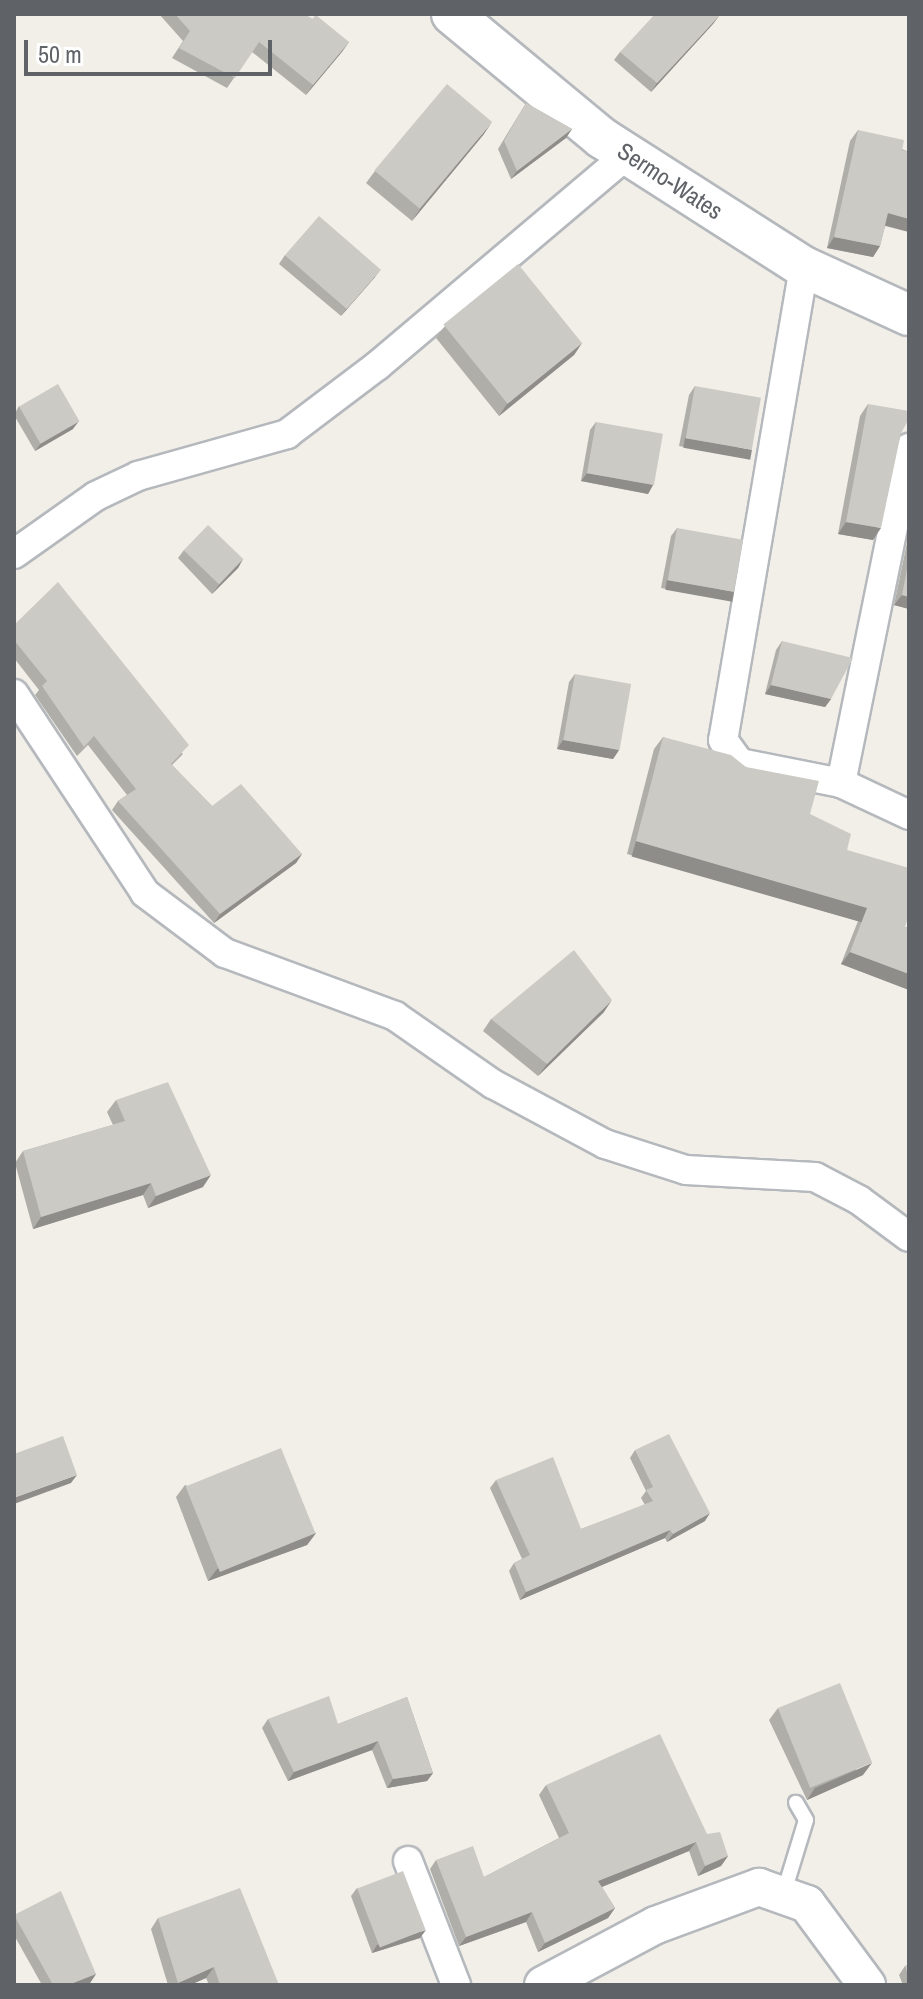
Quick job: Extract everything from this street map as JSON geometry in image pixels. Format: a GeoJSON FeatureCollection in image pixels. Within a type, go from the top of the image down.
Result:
{"type":"FeatureCollection","features":[{"type":"Feature","properties":{"kind":"main road","name":"Sermo-Wates"},"geometry":{"type":"LineString","coordinates":[[452,14],[628,154],[804,267],[909,315]]}},
{"type":"Feature","properties":{"kind":"street"},"geometry":{"type":"LineString","coordinates":[[14,554],[96,496],[138,476],[287,434],[366,375],[628,154]]}},
{"type":"Feature","properties":{"kind":"street"},"geometry":{"type":"LineString","coordinates":[[804,267],[723,740],[740,763],[841,783],[909,815]]}},
{"type":"Feature","properties":{"kind":"street"},"geometry":{"type":"LineString","coordinates":[[841,783],[909,448]]}},
{"type":"Feature","properties":{"kind":"street"},"geometry":{"type":"LineString","coordinates":[[14,694],[145,893],[225,953],[395,1016],[493,1084],[605,1144],[686,1170],[815,1177],[859,1200],[909,1237]]}},
{"type":"Feature","properties":{"kind":"street"},"geometry":{"type":"LineString","coordinates":[[408,1861],[456,1985]]}},
{"type":"Feature","properties":{"kind":"street"},"geometry":{"type":"LineString","coordinates":[[543,1985],[656,1925],[730,1895],[759,1887],[784,1892],[807,1904],[867,1985]]}},
{"type":"Feature","properties":{"kind":"lane"},"geometry":{"type":"LineString","coordinates":[[784,1892],[806,1820],[796,1803]]}},
{"type":"Feature","properties":{"kind":"building"},"geometry":{"type":"Polygon","coordinates":[[[175,14],[304,14],[312,19],[316,15],[349,42],[313,85],[259,42],[235,78],[179,48],[190,31],[175,14]]]}},
{"type":"Feature","properties":{"kind":"building"},"geometry":{"type":"Polygon","coordinates":[[[655,14],[719,16],[657,83],[620,52],[655,14]]]}},
{"type":"Feature","properties":{"kind":"building"},"geometry":{"type":"Polygon","coordinates":[[[447,84],[492,122],[420,208],[374,171],[447,84]]]}},
{"type":"Feature","properties":{"kind":"building"},"geometry":{"type":"Polygon","coordinates":[[[526,103],[572,129],[517,171],[504,141],[526,103]]]}},
{"type":"Feature","properties":{"kind":"building"},"geometry":{"type":"Polygon","coordinates":[[[858,130],[904,140],[902,150],[909,152],[909,219],[888,213],[880,246],[834,237],[858,130]]]}},
{"type":"Feature","properties":{"kind":"building"},"geometry":{"type":"Polygon","coordinates":[[[319,216],[381,270],[347,309],[285,255],[319,216]]]}},
{"type":"Feature","properties":{"kind":"building"},"geometry":{"type":"Polygon","coordinates":[[[518,264],[582,343],[508,404],[443,324],[518,264]]]}},
{"type":"Feature","properties":{"kind":"building"},"geometry":{"type":"Polygon","coordinates":[[[58,384],[80,421],[41,444],[19,406],[58,384]]]}},
{"type":"Feature","properties":{"kind":"building"},"geometry":{"type":"Polygon","coordinates":[[[695,386],[761,398],[752,450],[686,438],[695,386]]]}},
{"type":"Feature","properties":{"kind":"building"},"geometry":{"type":"Polygon","coordinates":[[[868,404],[909,411],[909,419],[901,433],[881,528],[846,522],[868,404]]]}},
{"type":"Feature","properties":{"kind":"building"},"geometry":{"type":"Polygon","coordinates":[[[596,422],[663,434],[654,485],[587,473],[596,422]]]}},
{"type":"Feature","properties":{"kind":"building"},"geometry":{"type":"Polygon","coordinates":[[[208,525],[243,559],[219,584],[184,550],[208,525]]]}},
{"type":"Feature","properties":{"kind":"building"},"geometry":{"type":"Polygon","coordinates":[[[677,528],[743,540],[734,592],[668,580],[677,528]]]}},
{"type":"Feature","properties":{"kind":"building"},"geometry":{"type":"Polygon","coordinates":[[[909,559],[909,597],[902,595],[909,559]]]}},
{"type":"Feature","properties":{"kind":"building"},"geometry":{"type":"Polygon","coordinates":[[[58,582],[189,745],[171,764],[212,806],[241,784],[302,854],[220,914],[118,801],[136,789],[94,736],[84,747],[42,686],[47,681],[14,640],[14,625],[58,582]]]}},
{"type":"Feature","properties":{"kind":"building"},"geometry":{"type":"Polygon","coordinates":[[[782,641],[853,658],[831,699],[771,685],[782,641]]]}},
{"type":"Feature","properties":{"kind":"building"},"geometry":{"type":"Polygon","coordinates":[[[575,674],[631,684],[619,750],[563,740],[575,674]]]}},
{"type":"Feature","properties":{"kind":"building"},"geometry":{"type":"Polygon","coordinates":[[[663,737],[731,755],[746,767],[819,781],[810,814],[851,834],[847,850],[909,868],[909,914],[905,927],[909,928],[909,974],[850,952],[867,908],[636,841],[663,737]]]}},
{"type":"Feature","properties":{"kind":"building"},"geometry":{"type":"Polygon","coordinates":[[[574,950],[612,1000],[547,1064],[491,1019],[574,950]]]}},
{"type":"Feature","properties":{"kind":"building"},"geometry":{"type":"Polygon","coordinates":[[[168,1082],[211,1175],[156,1196],[151,1183],[41,1217],[23,1151],[125,1121],[116,1100],[168,1082]]]}},
{"type":"Feature","properties":{"kind":"building"},"geometry":{"type":"Polygon","coordinates":[[[669,1434],[710,1513],[673,1534],[670,1530],[526,1592],[514,1563],[530,1555],[496,1480],[553,1457],[581,1529],[653,1501],[646,1490],[653,1487],[635,1450],[669,1434]]]}},
{"type":"Feature","properties":{"kind":"building"},"geometry":{"type":"Polygon","coordinates":[[[63,1436],[77,1475],[16,1497],[14,1454],[63,1436]]]}},
{"type":"Feature","properties":{"kind":"building"},"geometry":{"type":"Polygon","coordinates":[[[281,1448],[315,1533],[220,1572],[186,1487],[281,1448]]]}},
{"type":"Feature","properties":{"kind":"building"},"geometry":{"type":"Polygon","coordinates":[[[840,1683],[872,1763],[810,1788],[778,1708],[840,1683]]]}},
{"type":"Feature","properties":{"kind":"building"},"geometry":{"type":"Polygon","coordinates":[[[329,1696],[338,1724],[407,1697],[433,1773],[393,1779],[378,1741],[294,1772],[268,1719],[329,1696]]]}},
{"type":"Feature","properties":{"kind":"building"},"geometry":{"type":"Polygon","coordinates":[[[660,1734],[707,1834],[720,1832],[728,1856],[705,1866],[696,1842],[598,1881],[615,1908],[545,1943],[532,1912],[466,1937],[436,1860],[473,1846],[484,1877],[569,1833],[546,1785],[660,1734]]]}},
{"type":"Feature","properties":{"kind":"building"},"geometry":{"type":"Polygon","coordinates":[[[403,1871],[426,1930],[380,1947],[357,1889],[403,1871]]]}},
{"type":"Feature","properties":{"kind":"building"},"geometry":{"type":"Polygon","coordinates":[[[240,1888],[279,1985],[220,1985],[214,1967],[178,1983],[158,1918],[240,1888]]]}},
{"type":"Feature","properties":{"kind":"building"},"geometry":{"type":"Polygon","coordinates":[[[61,1891],[96,1974],[68,1985],[53,1985],[14,1915],[61,1891]]]}}]}
